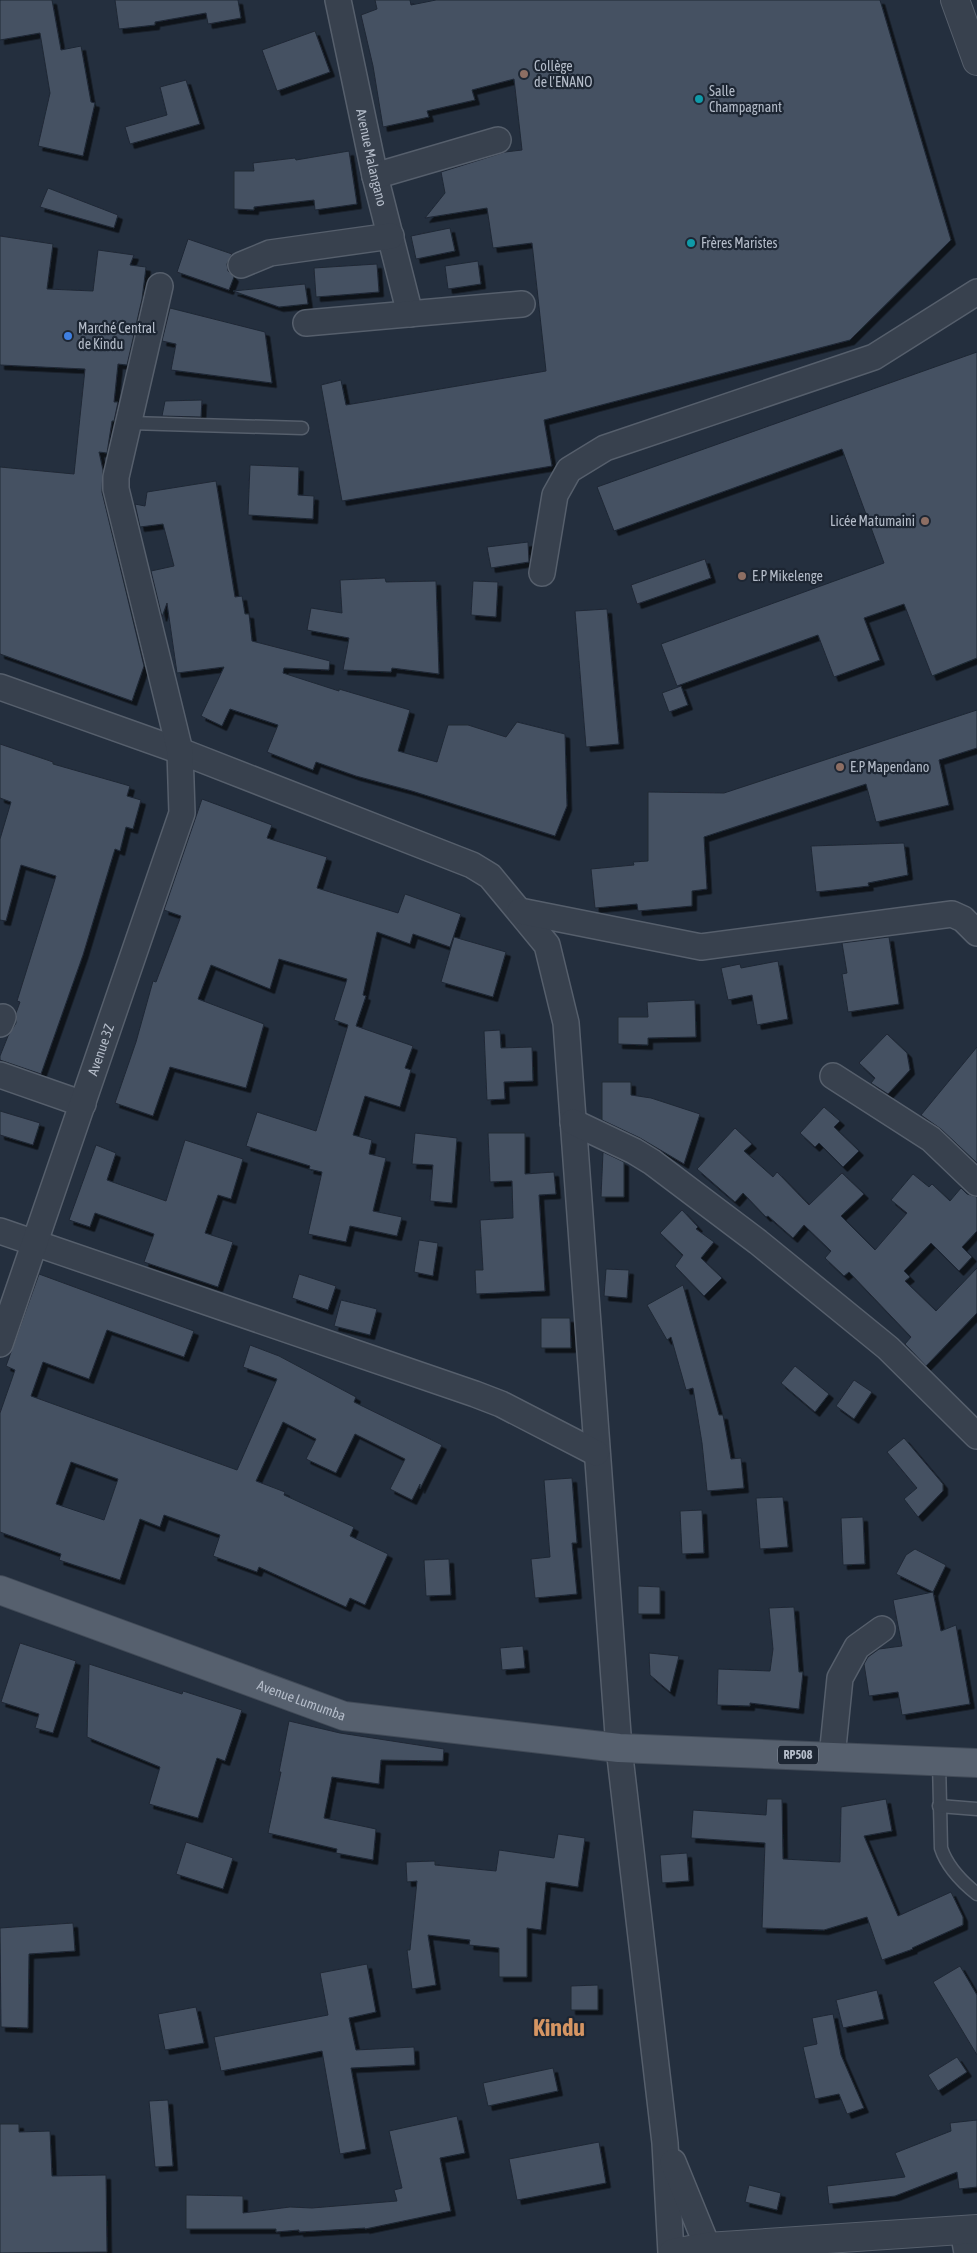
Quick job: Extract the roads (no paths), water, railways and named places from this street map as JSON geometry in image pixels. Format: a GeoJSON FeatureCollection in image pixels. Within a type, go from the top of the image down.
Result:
{"type":"FeatureCollection","features":[{"type":"Feature","properties":{"kind":"main road","name":"Avenue Lumumba"},"geometry":{"type":"LineString","coordinates":[[0,1590],[344,1716],[619,1748]]}},
{"type":"Feature","properties":{"kind":"main road","name":"RP508"},"geometry":{"type":"LineString","coordinates":[[619,1748],[977,1763]]}},
{"type":"Feature","properties":{"kind":"street","name":"Avenue Malangano"},"geometry":{"type":"LineString","coordinates":[[338,0],[374,176],[410,314]]}},
{"type":"Feature","properties":{"kind":"street"},"geometry":{"type":"LineString","coordinates":[[955,0],[977,61]]}},
{"type":"Feature","properties":{"kind":"street"},"geometry":{"type":"LineString","coordinates":[[374,176],[498,140]]}},
{"type":"Feature","properties":{"kind":"street"},"geometry":{"type":"LineString","coordinates":[[241,265],[270,253],[391,236]]}},
{"type":"Feature","properties":{"kind":"street","name":"Avenue 3Z"},"geometry":{"type":"LineString","coordinates":[[0,1344],[182,813],[180,752],[116,489],[116,477],[130,423],[160,286]]}},
{"type":"Feature","properties":{"kind":"street"},"geometry":{"type":"LineString","coordinates":[[542,573],[555,495],[569,470],[606,448],[874,357],[977,292]]}},
{"type":"Feature","properties":{"kind":"street"},"geometry":{"type":"LineString","coordinates":[[306,323],[522,304]]}},
{"type":"Feature","properties":{"kind":"street"},"geometry":{"type":"LineString","coordinates":[[0,687],[180,752],[472,865],[490,876],[547,945],[566,1023],[619,1748],[665,2143],[672,2253],[969,2238]]}},
{"type":"Feature","properties":{"kind":"street"},"geometry":{"type":"LineString","coordinates":[[520,911],[701,947],[952,914],[963,919],[977,933]]}},
{"type":"Feature","properties":{"kind":"street"},"geometry":{"type":"LineString","coordinates":[[0,1076],[82,1104]]}},
{"type":"Feature","properties":{"kind":"street"},"geometry":{"type":"LineString","coordinates":[[833,1076],[931,1139],[977,1183]]}},
{"type":"Feature","properties":{"kind":"street"},"geometry":{"type":"LineString","coordinates":[[573,1122],[634,1151],[652,1162],[758,1242],[888,1348],[977,1436]]}},
{"type":"Feature","properties":{"kind":"street"},"geometry":{"type":"LineString","coordinates":[[0,1231],[475,1394],[501,1404],[596,1453]]}},
{"type":"Feature","properties":{"kind":"street"},"geometry":{"type":"LineString","coordinates":[[832,1757],[840,1678],[857,1647],[882,1629]]}},
{"type":"Feature","properties":{"kind":"street"},"geometry":{"type":"LineString","coordinates":[[665,2143],[709,2250]]}},
{"type":"Feature","properties":{"kind":"lane"},"geometry":{"type":"LineString","coordinates":[[130,423],[302,428]]}},
{"type":"Feature","properties":{"kind":"lane"},"geometry":{"type":"LineString","coordinates":[[939,1761],[941,1848],[944,1858],[965,1884],[977,1894]]}},
{"type":"Feature","properties":{"kind":"lane"},"geometry":{"type":"LineString","coordinates":[[939,1806],[977,1809]]}},
{"type":"Feature","properties":{"kind":"place","name":"Collège de l'ENANO"},"geometry":{"type":"Point","coordinates":[524,74]}},
{"type":"Feature","properties":{"kind":"place","name":"Salle Champagnant"},"geometry":{"type":"Point","coordinates":[699,99]}},
{"type":"Feature","properties":{"kind":"place","name":"Frères Maristes"},"geometry":{"type":"Point","coordinates":[691,243]}},
{"type":"Feature","properties":{"kind":"place","name":"Marché Central de Kindu"},"geometry":{"type":"Point","coordinates":[68,336]}},
{"type":"Feature","properties":{"kind":"place","name":"Licée Matumaini"},"geometry":{"type":"Point","coordinates":[925,521]}},
{"type":"Feature","properties":{"kind":"place","name":"E.P Mikelenge"},"geometry":{"type":"Point","coordinates":[742,576]}},
{"type":"Feature","properties":{"kind":"place","name":"E.P Mapendano"},"geometry":{"type":"Point","coordinates":[840,767]}},
{"type":"Feature","properties":{"kind":"district","name":"Kindu"},"geometry":{"type":"Point","coordinates":[559,2027]}}]}
